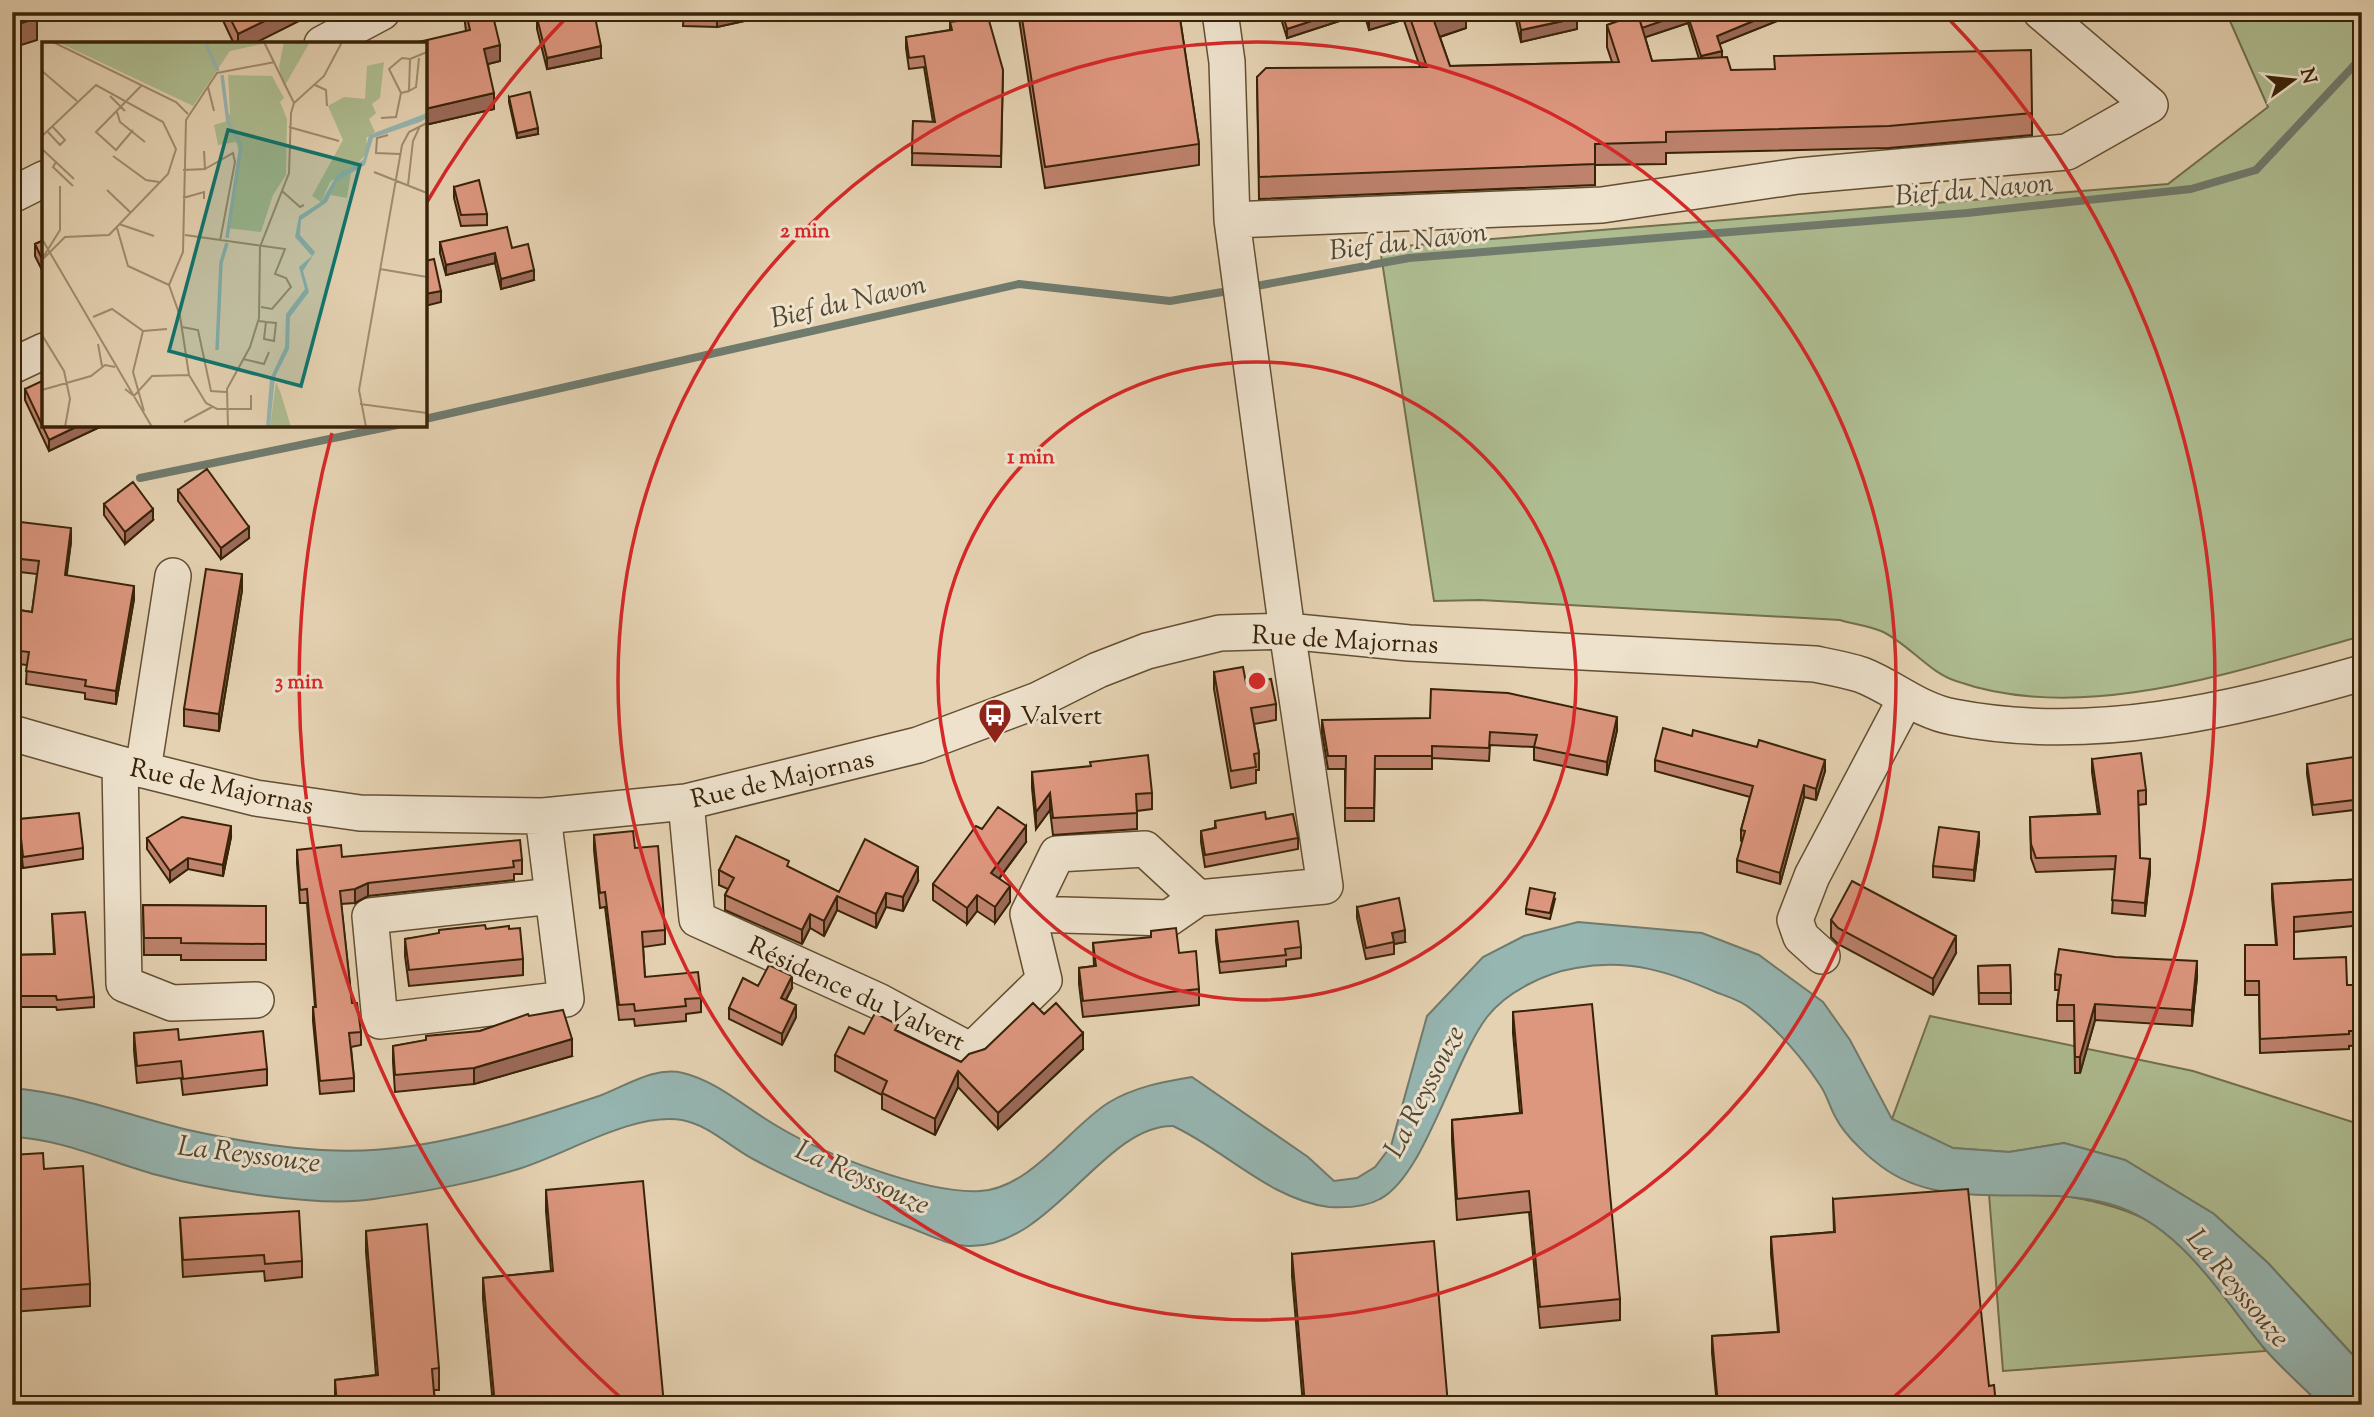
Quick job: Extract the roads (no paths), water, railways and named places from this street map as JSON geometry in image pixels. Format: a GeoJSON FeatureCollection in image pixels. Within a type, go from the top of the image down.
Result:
{"type":"FeatureCollection","features":[{"type":"Feature","properties":{"kind":"street"},"geometry":{"type":"LineString","coordinates":[[326,42],[382,12]]}},
{"type":"Feature","properties":{"kind":"street"},"geometry":{"type":"LineString","coordinates":[[1198,898],[1145,849],[1057,854],[1028,914],[1169,918],[1198,898],[1325,886],[1287,631],[1232,220],[1227,62],[1220,12]]}},
{"type":"Feature","properties":{"kind":"street"},"geometry":{"type":"LineString","coordinates":[[1232,220],[1602,205],[1798,176],[2067,152],[2150,105],[2041,12]]}},
{"type":"Feature","properties":{"kind":"street"},"geometry":{"type":"LineString","coordinates":[[12,194],[42,180]]}},
{"type":"Feature","properties":{"kind":"street"},"geometry":{"type":"LineString","coordinates":[[12,366],[42,352]]}},
{"type":"Feature","properties":{"kind":"street"},"geometry":{"type":"LineString","coordinates":[[173,576],[131,767],[124,984],[172,1003],[256,1000]]}},
{"type":"Feature","properties":{"kind":"street","name":"Rue de Majornas"},"geometry":{"type":"LineString","coordinates":[[12,733],[131,767],[256,798],[360,813],[543,816],[686,802],[918,745],[1038,699],[1147,650],[1220,633],[1287,631],[1409,643],[1815,664],[1863,676],[1905,700],[1951,717],[2030,726],[2099,726],[2177,719],[2219,711],[2362,673]]}},
{"type":"Feature","properties":{"kind":"street"},"geometry":{"type":"LineString","coordinates":[[1822,956],[1801,937],[1795,920],[1812,876],[1905,700]]}},
{"type":"Feature","properties":{"kind":"street","name":"Résidence du Valvert"},"geometry":{"type":"LineString","coordinates":[[686,802],[697,919],[878,1001],[971,1051],[1044,980],[1028,914]]}},
{"type":"Feature","properties":{"kind":"street"},"geometry":{"type":"LineString","coordinates":[[543,816],[554,896],[566,999],[380,1021],[370,916],[554,896]]}},
{"type":"Feature","properties":{"kind":"water","name":"La Reyssouze"},"geometry":{"type":"Polygon","coordinates":[[[1578,922],[1702,933],[1759,955],[1823,1002],[1850,1040],[1892,1119],[1953,1148],[2009,1152],[2064,1143],[2125,1160],[2214,1214],[2268,1263],[2362,1365],[2362,1405],[2321,1405],[2264,1348],[2197,1264],[2157,1227],[2110,1204],[2082,1198],[1967,1194],[1913,1184],[1881,1166],[1852,1140],[1840,1125],[1822,1089],[1805,1065],[1780,1035],[1747,1006],[1666,973],[1632,966],[1595,965],[1564,971],[1527,985],[1495,1008],[1474,1037],[1425,1143],[1411,1167],[1396,1186],[1380,1199],[1355,1206],[1329,1207],[1287,1195],[1173,1126],[1147,1131],[1123,1145],[1051,1209],[1025,1228],[998,1242],[968,1246],[937,1239],[810,1187],[753,1159],[710,1131],[682,1120],[641,1122],[534,1164],[481,1179],[351,1201],[266,1196],[207,1186],[157,1175],[68,1146],[12,1137],[12,1088],[77,1099],[184,1129],[238,1140],[294,1148],[349,1151],[404,1147],[478,1133],[599,1096],[640,1078],[672,1072],[708,1082],[797,1137],[847,1160],[932,1186],[980,1191],[998,1188],[1032,1169],[1093,1114],[1118,1097],[1148,1086],[1192,1077],[1308,1157],[1334,1181],[1357,1178],[1375,1167],[1391,1146],[1427,1016],[1483,957],[1524,936],[1578,922]]]}},
{"type":"Feature","properties":{"kind":"waterway","name":"Bief du Navon"},"geometry":{"type":"LineString","coordinates":[[1251,287],[1409,258],[1967,213],[2191,189],[2256,170],[2362,57]]}},
{"type":"Feature","properties":{"kind":"waterway","name":"Bief du Navon"},"geometry":{"type":"LineString","coordinates":[[427,419],[1019,284],[1170,301],[1234,290]]}},
{"type":"Feature","properties":{"kind":"waterway","name":"Bief du Navon"},"geometry":{"type":"LineString","coordinates":[[140,478],[387,427]]}},
{"type":"Feature","properties":{"kind":"place","name":"Valvert"},"geometry":{"type":"Point","coordinates":[995,745]}}]}
